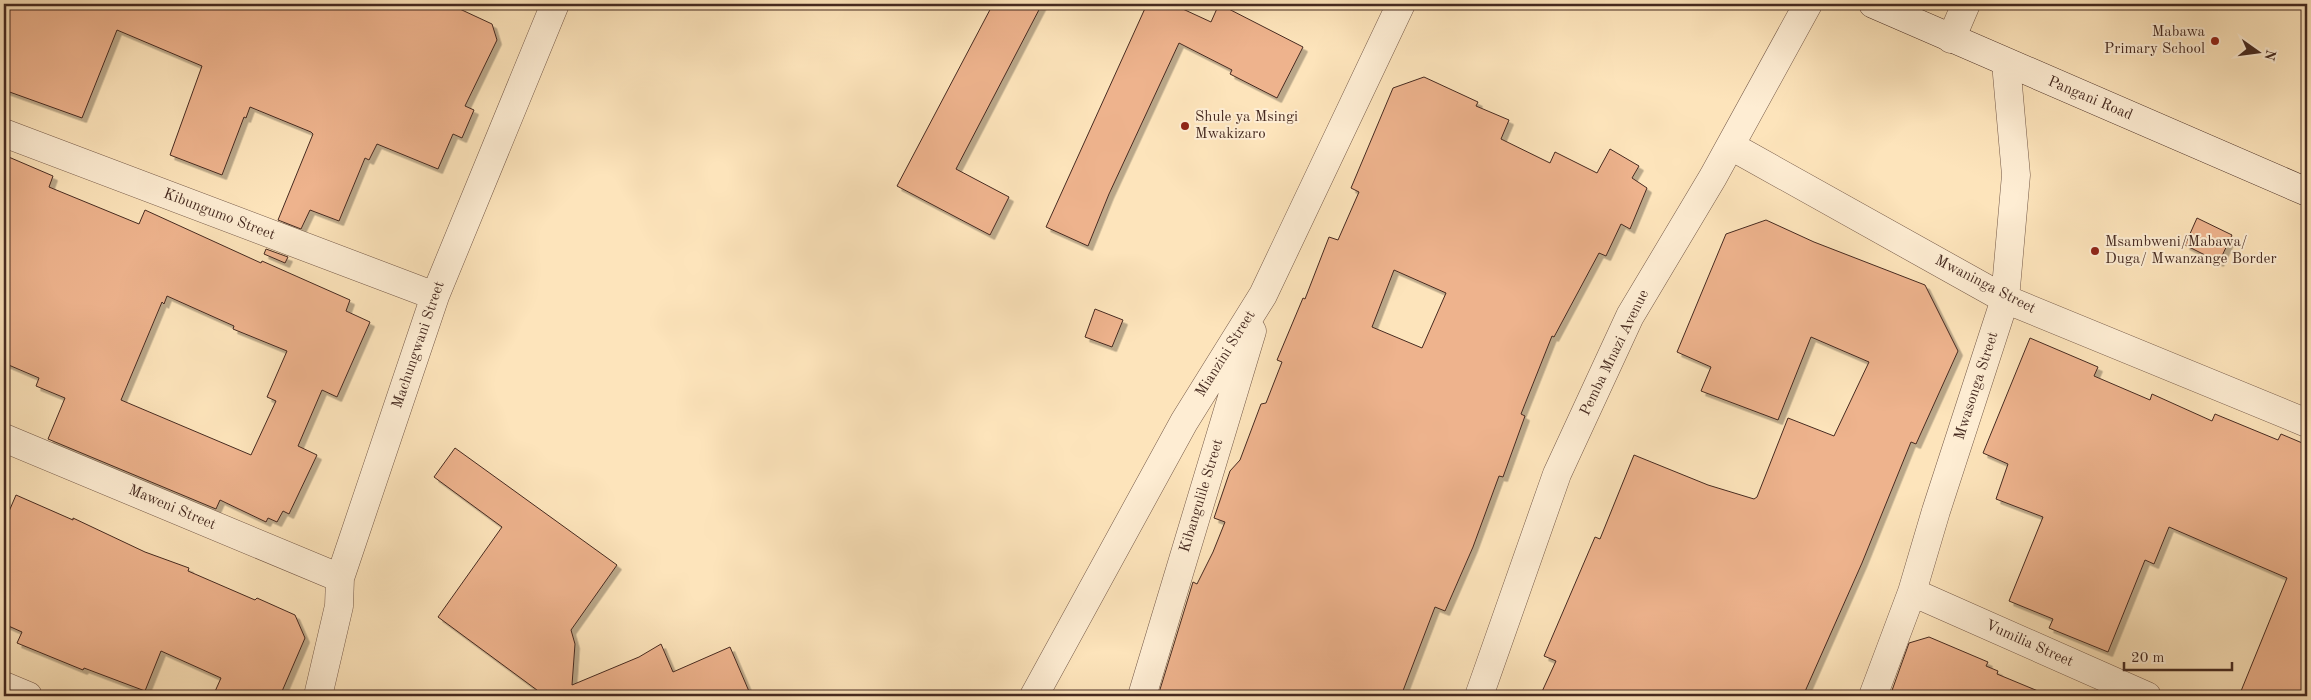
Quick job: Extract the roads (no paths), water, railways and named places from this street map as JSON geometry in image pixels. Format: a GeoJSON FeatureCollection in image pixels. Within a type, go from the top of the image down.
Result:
{"type":"FeatureCollection","features":[{"type":"Feature","properties":{"kind":"street","name":"Mianzini Street"},"geometry":{"type":"LineString","coordinates":[[1034,696],[1184,422],[1263,295],[1401,4]]}},
{"type":"Feature","properties":{"kind":"street","name":"Pemba Mnazi Avenue"},"geometry":{"type":"LineString","coordinates":[[1479,696],[1557,474],[1630,316],[1731,146],[1808,4]]}},
{"type":"Feature","properties":{"kind":"street","name":"Pangani Road"},"geometry":{"type":"LineString","coordinates":[[1873,4],[2307,192]]}},
{"type":"Feature","properties":{"kind":"street"},"geometry":{"type":"LineString","coordinates":[[1951,39],[1966,4]]}},
{"type":"Feature","properties":{"kind":"street","name":"Machungwani Street"},"geometry":{"type":"LineString","coordinates":[[318,696],[340,606],[340,578],[435,296],[547,6]]}},
{"type":"Feature","properties":{"kind":"street","name":"Mwasonga Street"},"geometry":{"type":"LineString","coordinates":[[1873,696],[1912,592],[2005,299],[2016,175],[2006,63]]}},
{"type":"Feature","properties":{"kind":"street","name":"Kibungumo Street"},"geometry":{"type":"LineString","coordinates":[[4,133],[435,296]]}},
{"type":"Feature","properties":{"kind":"street","name":"Mwaninga Street"},"geometry":{"type":"LineString","coordinates":[[1731,146],[2005,299],[2307,423]]}},
{"type":"Feature","properties":{"kind":"street","name":"Kibangulile Street"},"geometry":{"type":"LineString","coordinates":[[1142,696],[1263,295]]}},
{"type":"Feature","properties":{"kind":"street","name":"Maweni Street"},"geometry":{"type":"LineString","coordinates":[[4,438],[340,578]]}},
{"type":"Feature","properties":{"kind":"street","name":"Vumilia Street"},"geometry":{"type":"LineString","coordinates":[[1912,592],[2146,696]]}},
{"type":"Feature","properties":{"kind":"street"},"geometry":{"type":"LineString","coordinates":[[4,686],[28,696]]}},
{"type":"Feature","properties":{"kind":"place","name":"Mabawa Primary School"},"geometry":{"type":"Point","coordinates":[2215,41]}},
{"type":"Feature","properties":{"kind":"place","name":"Shule ya Msingi Mwakizaro"},"geometry":{"type":"Point","coordinates":[1185,126]}},
{"type":"Feature","properties":{"kind":"place","name":"Msambweni/Mabawa/ Duga/ Mwanzange Border"},"geometry":{"type":"Point","coordinates":[2095,251]}}]}
